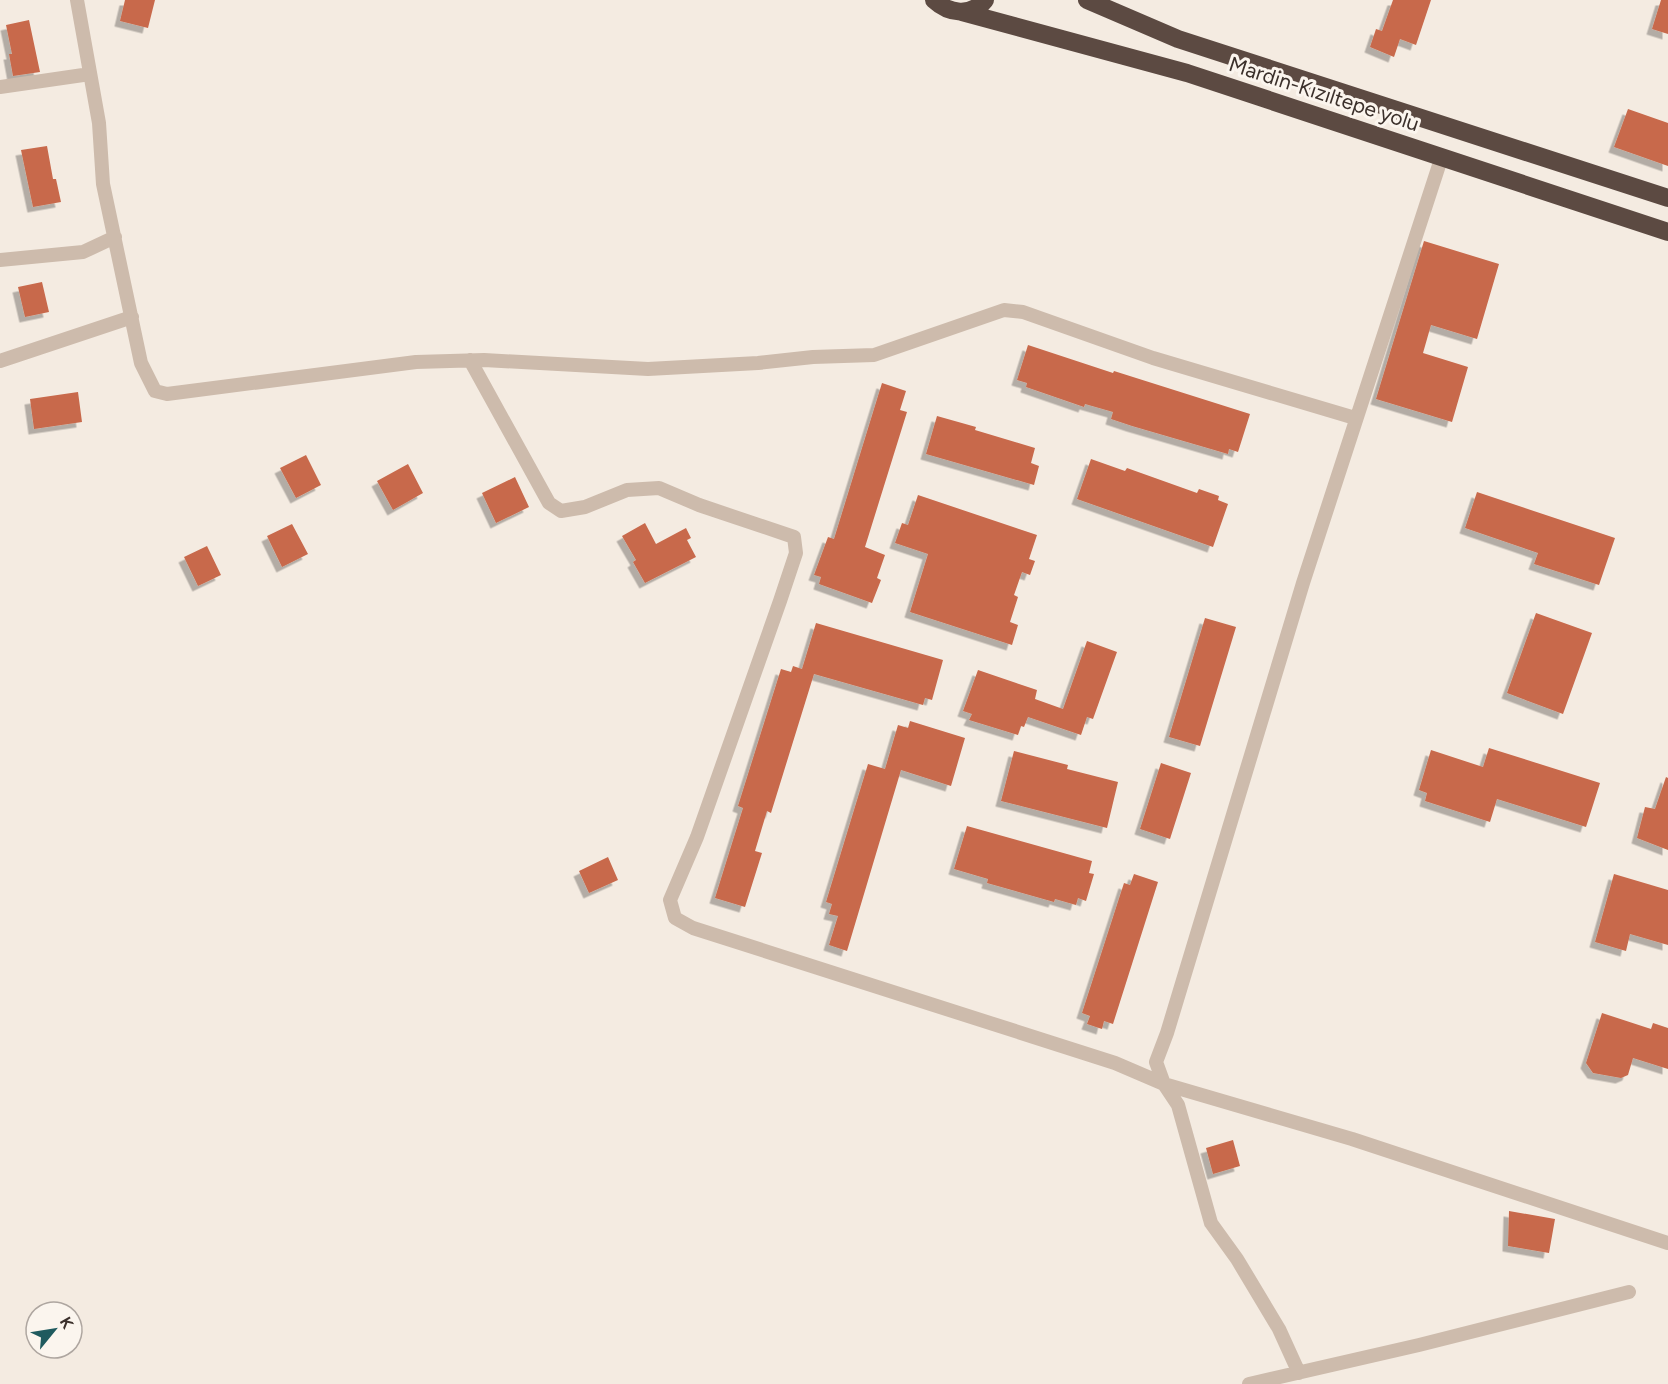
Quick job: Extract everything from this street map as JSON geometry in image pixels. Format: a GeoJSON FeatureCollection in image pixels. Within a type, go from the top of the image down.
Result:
{"type":"FeatureCollection","features":[{"type":"Feature","properties":{"kind":"highway"},"geometry":{"type":"LineString","coordinates":[[922,0],[938,3]]}},
{"type":"Feature","properties":{"kind":"highway"},"geometry":{"type":"LineString","coordinates":[[962,12],[973,10],[985,0]]}},
{"type":"Feature","properties":{"kind":"highway","name":"Mardin-Kızıltepe yolu"},"geometry":{"type":"LineString","coordinates":[[1087,0],[1178,39],[1668,198]]}},
{"type":"Feature","properties":{"kind":"highway","name":"Mardin-Kızıltepe yolu"},"geometry":{"type":"LineString","coordinates":[[938,3],[952,11],[1187,73],[1668,232]]}},
{"type":"Feature","properties":{"kind":"street"},"geometry":{"type":"LineString","coordinates":[[77,0],[99,123],[103,184],[144,370],[155,391],[167,394],[416,362],[470,360],[648,369],[874,355],[1004,310],[1023,312],[1153,358],[1355,418]]}},
{"type":"Feature","properties":{"kind":"street"},"geometry":{"type":"LineString","coordinates":[[0,87],[90,74]]}},
{"type":"Feature","properties":{"kind":"street"},"geometry":{"type":"LineString","coordinates":[[1299,1373],[1279,1329],[1237,1259],[1211,1223],[1178,1105],[1164,1084],[1156,1062],[1167,1033],[1355,418],[1442,156]]}},
{"type":"Feature","properties":{"kind":"street"},"geometry":{"type":"LineString","coordinates":[[0,260],[83,252],[115,237]]}},
{"type":"Feature","properties":{"kind":"street"},"geometry":{"type":"LineString","coordinates":[[0,362],[132,317]]}},
{"type":"Feature","properties":{"kind":"street"},"geometry":{"type":"LineString","coordinates":[[470,360],[549,503],[561,511],[585,507],[627,490],[659,488],[699,505],[794,537],[796,553],[780,601],[697,837],[670,900],[675,918],[693,928],[1115,1063],[1164,1084],[1352,1139],[1668,1243]]}},
{"type":"Feature","properties":{"kind":"street"},"geometry":{"type":"LineString","coordinates":[[1250,1384],[1629,1292]]}},
{"type":"Feature","properties":{"kind":"building"},"geometry":{"type":"Polygon","coordinates":[[[125,0],[155,0],[148,28],[120,21],[125,0]]]}},
{"type":"Feature","properties":{"kind":"building"},"geometry":{"type":"Polygon","coordinates":[[[1393,0],[1431,0],[1416,45],[1400,39],[1394,57],[1370,47],[1376,29],[1382,31],[1393,0]]]}},
{"type":"Feature","properties":{"kind":"building"},"geometry":{"type":"Polygon","coordinates":[[[1661,0],[1668,0],[1668,34],[1652,29],[1661,0]]]}},
{"type":"Feature","properties":{"kind":"building"},"geometry":{"type":"Polygon","coordinates":[[[29,20],[40,72],[13,76],[9,54],[12,54],[6,25],[29,20]]]}},
{"type":"Feature","properties":{"kind":"building"},"geometry":{"type":"Polygon","coordinates":[[[1628,109],[1668,123],[1668,166],[1614,147],[1628,109]]]}},
{"type":"Feature","properties":{"kind":"building"},"geometry":{"type":"Polygon","coordinates":[[[47,146],[53,179],[56,179],[61,202],[33,207],[21,150],[47,146]]]}},
{"type":"Feature","properties":{"kind":"building"},"geometry":{"type":"Polygon","coordinates":[[[1424,241],[1499,264],[1477,339],[1431,325],[1423,353],[1468,367],[1452,422],[1376,399],[1424,241]]]}},
{"type":"Feature","properties":{"kind":"building"},"geometry":{"type":"Polygon","coordinates":[[[42,282],[49,312],[25,317],[18,287],[42,282]]]}},
{"type":"Feature","properties":{"kind":"building"},"geometry":{"type":"Polygon","coordinates":[[[1028,345],[1250,414],[1238,452],[1229,449],[1228,454],[1132,426],[1111,419],[1113,412],[1085,404],[1084,407],[1026,387],[1027,383],[1017,380],[1028,345]]]}},
{"type":"Feature","properties":{"kind":"building"},"geometry":{"type":"Polygon","coordinates":[[[882,383],[906,391],[900,410],[907,412],[865,547],[885,555],[877,578],[881,580],[872,603],[819,584],[821,577],[814,575],[828,537],[834,539],[882,383]]]}},
{"type":"Feature","properties":{"kind":"building"},"geometry":{"type":"Polygon","coordinates":[[[78,392],[82,422],[34,429],[30,399],[78,392]]]}},
{"type":"Feature","properties":{"kind":"building"},"geometry":{"type":"Polygon","coordinates":[[[937,416],[1035,448],[1031,463],[1039,466],[1034,485],[926,454],[937,416]]]}},
{"type":"Feature","properties":{"kind":"building"},"geometry":{"type":"Polygon","coordinates":[[[306,455],[321,485],[296,498],[280,468],[306,455]]]}},
{"type":"Feature","properties":{"kind":"building"},"geometry":{"type":"Polygon","coordinates":[[[1091,459],[1125,471],[1127,468],[1197,493],[1199,489],[1219,496],[1218,500],[1228,504],[1213,547],[1077,499],[1091,459]]]}},
{"type":"Feature","properties":{"kind":"building"},"geometry":{"type":"Polygon","coordinates":[[[408,464],[423,493],[393,510],[377,481],[408,464]]]}},
{"type":"Feature","properties":{"kind":"building"},"geometry":{"type":"Polygon","coordinates":[[[515,477],[529,507],[496,523],[482,493],[515,477]]]}},
{"type":"Feature","properties":{"kind":"building"},"geometry":{"type":"Polygon","coordinates":[[[1477,492],[1615,538],[1599,585],[1534,564],[1538,553],[1465,528],[1477,492]]]}},
{"type":"Feature","properties":{"kind":"building"},"geometry":{"type":"Polygon","coordinates":[[[918,495],[1037,535],[1029,559],[1035,561],[1030,575],[1022,572],[1014,595],[1018,597],[1010,622],[1018,625],[1012,645],[910,612],[928,554],[895,543],[902,523],[908,525],[918,495]]]}},
{"type":"Feature","properties":{"kind":"building"},"geometry":{"type":"Polygon","coordinates":[[[645,523],[656,544],[686,528],[691,538],[687,540],[696,557],[645,583],[633,562],[636,560],[622,536],[645,523]]]}},
{"type":"Feature","properties":{"kind":"building"},"geometry":{"type":"Polygon","coordinates":[[[292,524],[308,554],[282,567],[267,536],[292,524]]]}},
{"type":"Feature","properties":{"kind":"building"},"geometry":{"type":"Polygon","coordinates":[[[207,546],[221,575],[198,586],[184,557],[207,546]]]}},
{"type":"Feature","properties":{"kind":"building"},"geometry":{"type":"Polygon","coordinates":[[[1536,613],[1592,633],[1563,714],[1507,693],[1536,613]]]}},
{"type":"Feature","properties":{"kind":"building"},"geometry":{"type":"Polygon","coordinates":[[[1205,618],[1236,627],[1200,746],[1169,737],[1205,618]]]}},
{"type":"Feature","properties":{"kind":"building"},"geometry":{"type":"Polygon","coordinates":[[[816,623],[943,660],[932,700],[925,698],[923,705],[814,674],[771,813],[767,811],[755,851],[762,853],[745,907],[715,898],[743,808],[738,806],[781,669],[791,672],[793,666],[802,669],[816,623]]]}},
{"type":"Feature","properties":{"kind":"building"},"geometry":{"type":"Polygon","coordinates":[[[1087,641],[1117,652],[1093,719],[1087,717],[1081,735],[1028,717],[1018,735],[969,720],[972,714],[963,711],[978,670],[1037,690],[1035,699],[1063,709],[1087,641]]]}},
{"type":"Feature","properties":{"kind":"building"},"geometry":{"type":"Polygon","coordinates":[[[910,721],[965,738],[951,786],[901,770],[847,951],[829,945],[838,916],[829,914],[832,904],[826,902],[868,764],[885,769],[898,725],[908,728],[910,721]]]}},
{"type":"Feature","properties":{"kind":"building"},"geometry":{"type":"Polygon","coordinates":[[[1489,748],[1600,783],[1586,827],[1497,799],[1490,822],[1425,801],[1427,793],[1419,790],[1431,750],[1483,767],[1489,748]]]}},
{"type":"Feature","properties":{"kind":"building"},"geometry":{"type":"Polygon","coordinates":[[[1014,751],[1068,765],[1067,769],[1118,782],[1107,828],[1001,801],[1014,751]]]}},
{"type":"Feature","properties":{"kind":"building"},"geometry":{"type":"Polygon","coordinates":[[[1161,763],[1191,773],[1170,839],[1140,829],[1161,763]]]}},
{"type":"Feature","properties":{"kind":"building"},"geometry":{"type":"Polygon","coordinates":[[[1666,777],[1668,778],[1668,850],[1637,838],[1645,807],[1655,809],[1666,777]]]}},
{"type":"Feature","properties":{"kind":"building"},"geometry":{"type":"Polygon","coordinates":[[[967,826],[1092,861],[1089,873],[1094,874],[1086,901],[1078,898],[1076,905],[1055,899],[1054,902],[987,883],[988,879],[954,869],[967,826]]]}},
{"type":"Feature","properties":{"kind":"building"},"geometry":{"type":"Polygon","coordinates":[[[608,857],[618,880],[589,893],[579,871],[608,857]]]}},
{"type":"Feature","properties":{"kind":"building"},"geometry":{"type":"Polygon","coordinates":[[[1134,874],[1158,882],[1113,1024],[1104,1021],[1102,1029],[1087,1024],[1090,1016],[1082,1013],[1124,883],[1130,885],[1134,874]]]}},
{"type":"Feature","properties":{"kind":"building"},"geometry":{"type":"Polygon","coordinates":[[[1614,874],[1668,890],[1668,945],[1630,934],[1626,951],[1595,942],[1614,874]]]}},
{"type":"Feature","properties":{"kind":"building"},"geometry":{"type":"Polygon","coordinates":[[[1602,1013],[1651,1029],[1653,1023],[1668,1028],[1668,1069],[1633,1058],[1628,1075],[1621,1078],[1593,1073],[1586,1063],[1602,1013]]]}},
{"type":"Feature","properties":{"kind":"building"},"geometry":{"type":"Polygon","coordinates":[[[1233,1140],[1240,1166],[1213,1174],[1206,1148],[1233,1140]]]}},
{"type":"Feature","properties":{"kind":"building"},"geometry":{"type":"Polygon","coordinates":[[[1509,1211],[1555,1219],[1549,1253],[1508,1246],[1509,1211]]]}}]}
